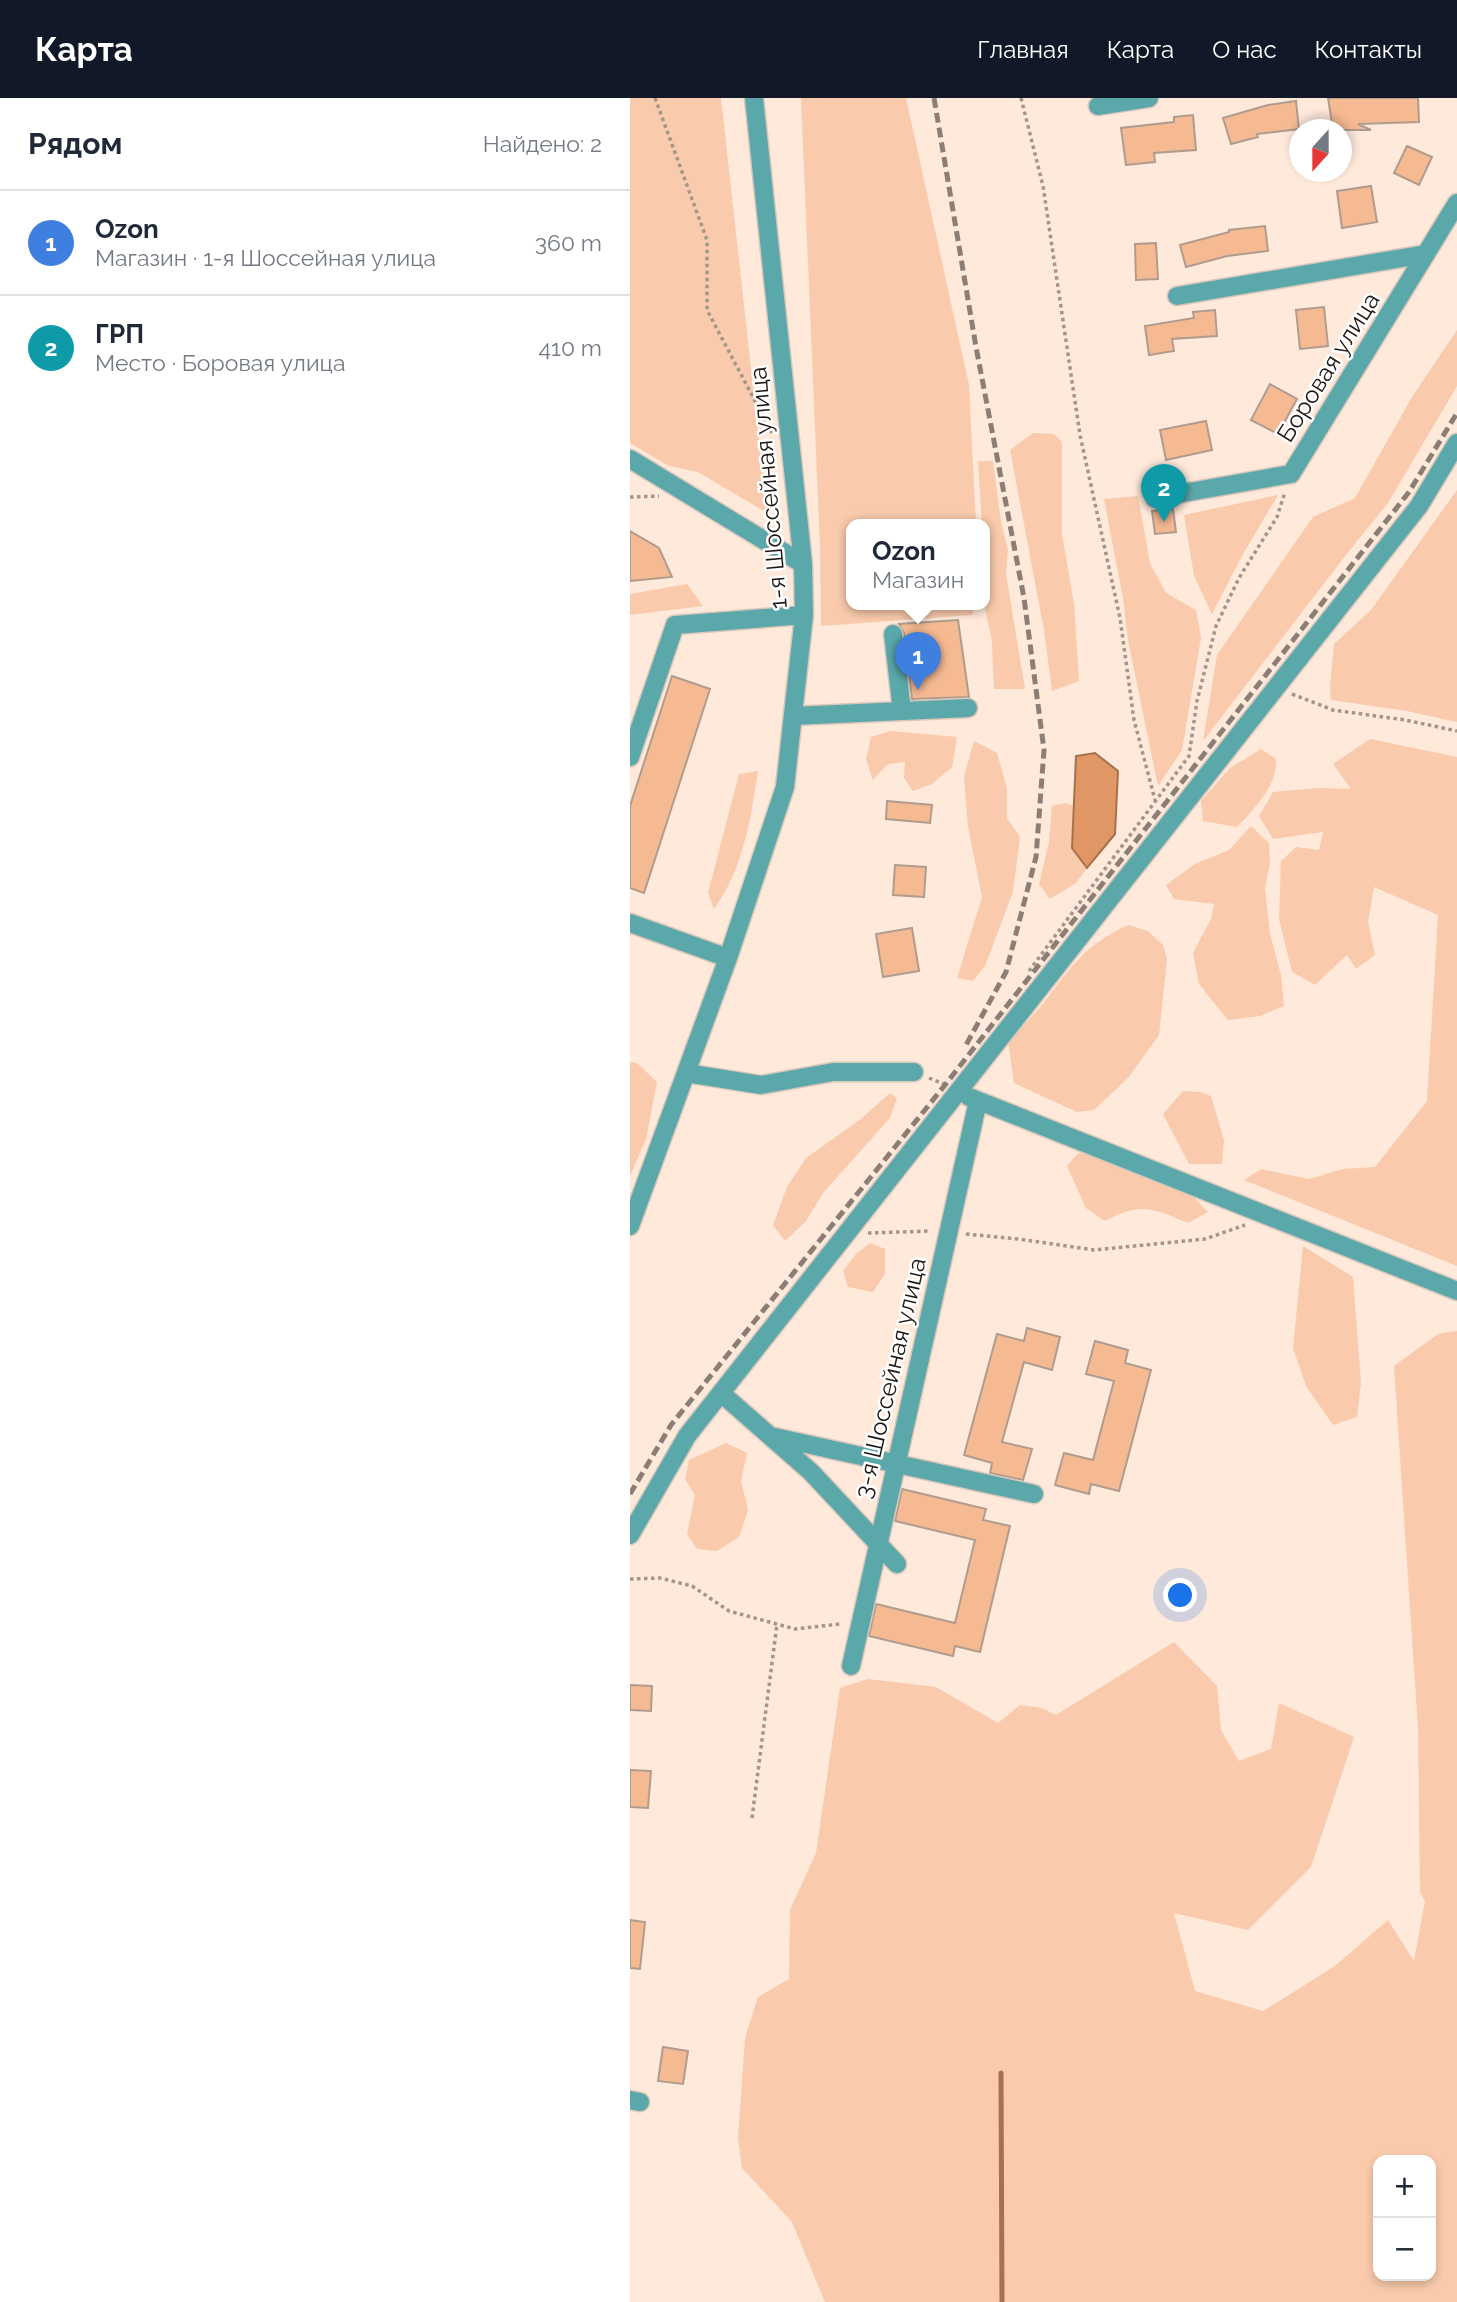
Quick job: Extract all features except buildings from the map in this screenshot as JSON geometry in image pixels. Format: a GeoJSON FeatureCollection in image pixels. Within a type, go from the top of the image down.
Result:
{"type":"FeatureCollection","features":[{"type":"Feature","properties":{"kind":"street","name":"1-я Шоссейная улица"},"geometry":{"type":"LineString","coordinates":[[630,1226],[728,958],[785,787],[793,716],[804,615],[803,564],[754,98]]}},
{"type":"Feature","properties":{"kind":"street"},"geometry":{"type":"LineString","coordinates":[[1098,106],[1149,98]]}},
{"type":"Feature","properties":{"kind":"street","name":"Боровая улица"},"geometry":{"type":"LineString","coordinates":[[1155,498],[1291,474],[1457,203]]}},
{"type":"Feature","properties":{"kind":"street"},"geometry":{"type":"LineString","coordinates":[[1177,296],[1426,254]]}},
{"type":"Feature","properties":{"kind":"street"},"geometry":{"type":"LineString","coordinates":[[630,1535],[687,1436],[1419,506],[1457,443]]}},
{"type":"Feature","properties":{"kind":"street"},"geometry":{"type":"LineString","coordinates":[[630,459],[803,564]]}},
{"type":"Feature","properties":{"kind":"street"},"geometry":{"type":"LineString","coordinates":[[630,757],[675,625],[804,615]]}},
{"type":"Feature","properties":{"kind":"street"},"geometry":{"type":"LineString","coordinates":[[892,634],[902,711]]}},
{"type":"Feature","properties":{"kind":"street"},"geometry":{"type":"LineString","coordinates":[[793,716],[968,708]]}},
{"type":"Feature","properties":{"kind":"street"},"geometry":{"type":"LineString","coordinates":[[630,923],[728,958]]}},
{"type":"Feature","properties":{"kind":"street"},"geometry":{"type":"LineString","coordinates":[[686,1073],[761,1085],[833,1072],[914,1072]]}},
{"type":"Feature","properties":{"kind":"street"},"geometry":{"type":"LineString","coordinates":[[959,1093],[1457,1290]]}},
{"type":"Feature","properties":{"kind":"street","name":"3-я Шоссейная улица"},"geometry":{"type":"LineString","coordinates":[[850,1666],[978,1101]]}},
{"type":"Feature","properties":{"kind":"street"},"geometry":{"type":"LineString","coordinates":[[721,1393],[811,1472],[897,1564]]}},
{"type":"Feature","properties":{"kind":"street"},"geometry":{"type":"LineString","coordinates":[[769,1436],[1034,1494]]}},
{"type":"Feature","properties":{"kind":"path"},"geometry":{"type":"LineString","coordinates":[[655,98],[707,240],[706,310],[775,439]]}},
{"type":"Feature","properties":{"kind":"path"},"geometry":{"type":"LineString","coordinates":[[1021,98],[1043,186],[1080,435],[1120,618],[1133,720],[1155,800]]}},
{"type":"Feature","properties":{"kind":"path"},"geometry":{"type":"LineString","coordinates":[[1025,976],[1189,756],[1197,701],[1216,626],[1239,578],[1277,517],[1291,474]]}},
{"type":"Feature","properties":{"kind":"path"},"geometry":{"type":"LineString","coordinates":[[1277,688],[1333,710],[1405,720],[1457,731]]}},
{"type":"Feature","properties":{"kind":"path"},"geometry":{"type":"LineString","coordinates":[[914,1072],[959,1093]]}},
{"type":"Feature","properties":{"kind":"path"},"geometry":{"type":"LineString","coordinates":[[847,1235],[878,1232],[948,1233],[1018,1239],[1094,1250],[1205,1238],[1249,1223]]}},
{"type":"Feature","properties":{"kind":"path"},"geometry":{"type":"LineString","coordinates":[[630,1579],[660,1578],[692,1586],[729,1611],[795,1629],[839,1624]]}},
{"type":"Feature","properties":{"kind":"path"},"geometry":{"type":"LineString","coordinates":[[752,1818],[777,1624]]}},
{"type":"Feature","properties":{"kind":"shaded area"},"geometry":{"type":"Polygon","coordinates":[[[630,98],[721,98],[767,513],[698,472],[669,466],[630,443],[630,98]]]}},
{"type":"Feature","properties":{"kind":"shaded area"},"geometry":{"type":"Polygon","coordinates":[[[801,98],[906,98],[969,385],[976,519],[846,519],[846,610],[973,610],[973,615],[821,626],[801,98]]]}},
{"type":"Feature","properties":{"kind":"shaded area"},"geometry":{"type":"Polygon","coordinates":[[[1457,330],[1457,386],[1388,503],[1203,741],[1217,655],[1313,517],[1355,498],[1412,397],[1457,330]]]}},
{"type":"Feature","properties":{"kind":"shaded area"},"geometry":{"type":"Polygon","coordinates":[[[1033,433],[1054,434],[1062,442],[1062,534],[1074,604],[1079,681],[1052,691],[1044,630],[1010,450],[1033,433]]]}},
{"type":"Feature","properties":{"kind":"shaded area"},"geometry":{"type":"Polygon","coordinates":[[[978,461],[993,461],[1001,522],[1008,550],[1006,574],[1025,689],[994,689],[992,641],[985,610],[990,610],[990,519],[982,519],[978,461]]]}},
{"type":"Feature","properties":{"kind":"shaded area"},"geometry":{"type":"Polygon","coordinates":[[[1457,490],[1457,722],[1407,711],[1331,700],[1334,644],[1371,610],[1457,490]]]}},
{"type":"Feature","properties":{"kind":"shaded area"},"geometry":{"type":"Polygon","coordinates":[[[1278,495],[1212,614],[1194,576],[1184,515],[1278,495]]]}},
{"type":"Feature","properties":{"kind":"shaded area"},"geometry":{"type":"Polygon","coordinates":[[[1138,496],[1150,563],[1166,593],[1196,610],[1201,638],[1182,750],[1158,786],[1128,640],[1123,598],[1104,499],[1138,496]]]}},
{"type":"Feature","properties":{"kind":"shaded area"},"geometry":{"type":"Polygon","coordinates":[[[687,584],[703,606],[630,615],[630,594],[687,584]]]}},
{"type":"Feature","properties":{"kind":"shaded area"},"geometry":{"type":"Polygon","coordinates":[[[891,731],[957,737],[952,767],[932,784],[913,791],[904,778],[905,762],[888,764],[873,780],[866,759],[871,737],[891,731]]]}},
{"type":"Feature","properties":{"kind":"shaded area"},"geometry":{"type":"Polygon","coordinates":[[[1370,739],[1457,757],[1457,1266],[1244,1180],[1261,1169],[1309,1179],[1343,1169],[1375,1167],[1427,1101],[1438,915],[1374,887],[1368,922],[1375,955],[1356,969],[1347,955],[1315,985],[1292,972],[1279,919],[1281,861],[1296,847],[1319,850],[1323,832],[1273,839],[1259,816],[1273,792],[1319,788],[1351,789],[1333,764],[1370,739]]]}},
{"type":"Feature","properties":{"kind":"shaded area"},"geometry":{"type":"Polygon","coordinates":[[[974,741],[997,753],[1007,788],[1007,818],[1020,837],[1013,892],[985,966],[973,981],[957,978],[982,897],[968,827],[964,776],[974,741]]]}},
{"type":"Feature","properties":{"kind":"shaded area"},"geometry":{"type":"Polygon","coordinates":[[[1261,749],[1276,759],[1276,769],[1269,787],[1257,804],[1237,827],[1203,821],[1201,801],[1230,768],[1261,749]]]}},
{"type":"Feature","properties":{"kind":"shaded area"},"geometry":{"type":"Polygon","coordinates":[[[1095,753],[1118,771],[1115,834],[1087,868],[1072,848],[1076,756],[1095,753]]]}},
{"type":"Feature","properties":{"kind":"shaded area"},"geometry":{"type":"Polygon","coordinates":[[[758,771],[749,825],[739,861],[714,909],[708,893],[739,774],[758,771]]]}},
{"type":"Feature","properties":{"kind":"shaded area"},"geometry":{"type":"Polygon","coordinates":[[[1066,803],[1074,806],[1072,848],[1087,868],[1076,883],[1050,899],[1039,884],[1049,842],[1052,806],[1066,803]]]}},
{"type":"Feature","properties":{"kind":"shaded area"},"geometry":{"type":"Polygon","coordinates":[[[1251,826],[1269,843],[1270,863],[1265,888],[1270,934],[1281,975],[1284,1006],[1260,1016],[1228,1020],[1199,984],[1193,953],[1211,919],[1214,904],[1174,899],[1166,885],[1195,864],[1229,850],[1251,826]]]}},
{"type":"Feature","properties":{"kind":"shaded area"},"geometry":{"type":"Polygon","coordinates":[[[1128,925],[1148,931],[1163,945],[1167,959],[1159,1035],[1128,1078],[1094,1110],[1077,1112],[1014,1083],[1008,1041],[1090,948],[1128,925]]]}},
{"type":"Feature","properties":{"kind":"shaded area"},"geometry":{"type":"Polygon","coordinates":[[[630,1062],[637,1063],[657,1082],[646,1139],[630,1176],[630,1062]]]}},
{"type":"Feature","properties":{"kind":"shaded area"},"geometry":{"type":"Polygon","coordinates":[[[1183,1091],[1211,1096],[1224,1140],[1222,1164],[1189,1164],[1163,1114],[1183,1091]]]}},
{"type":"Feature","properties":{"kind":"shaded area"},"geometry":{"type":"Polygon","coordinates":[[[890,1093],[897,1098],[890,1118],[823,1193],[806,1221],[785,1241],[773,1225],[787,1187],[806,1158],[861,1119],[890,1093]]]}},
{"type":"Feature","properties":{"kind":"shaded area"},"geometry":{"type":"Polygon","coordinates":[[[1078,1153],[1100,1155],[1155,1178],[1192,1195],[1208,1212],[1188,1223],[1146,1209],[1128,1211],[1105,1221],[1086,1208],[1067,1166],[1078,1153]]]}},
{"type":"Feature","properties":{"kind":"shaded area"},"geometry":{"type":"Polygon","coordinates":[[[870,1243],[885,1249],[885,1274],[873,1292],[848,1287],[843,1271],[856,1254],[870,1243]]]}},
{"type":"Feature","properties":{"kind":"shaded area"},"geometry":{"type":"Polygon","coordinates":[[[1303,1246],[1353,1277],[1361,1383],[1357,1417],[1333,1425],[1306,1386],[1293,1348],[1303,1246]]]}},
{"type":"Feature","properties":{"kind":"shaded area"},"geometry":{"type":"Polygon","coordinates":[[[1457,1331],[1457,2302],[825,2302],[792,2222],[742,2168],[738,2138],[745,2038],[758,1997],[789,1979],[790,1910],[816,1853],[840,1688],[868,1679],[936,1687],[998,1723],[1020,1705],[1042,1708],[1056,1715],[1174,1642],[1217,1686],[1221,1730],[1239,1761],[1271,1749],[1279,1703],[1354,1737],[1311,1867],[1248,1930],[1174,1913],[1195,1991],[1263,2011],[1335,1966],[1388,1920],[1414,1961],[1425,1901],[1420,1892],[1418,1728],[1394,1366],[1438,1334],[1457,1331]]]}},
{"type":"Feature","properties":{"kind":"shaded area"},"geometry":{"type":"Polygon","coordinates":[[[726,1443],[747,1453],[741,1481],[748,1510],[739,1537],[717,1551],[697,1549],[687,1534],[695,1495],[685,1479],[689,1460],[726,1443]]]}},
{"type":"Feature","properties":{"kind":"waterway"},"geometry":{"type":"LineString","coordinates":[[1001,2073],[1002,2302]]}},
{"type":"Feature","properties":{"kind":"railway"},"geometry":{"type":"LineString","coordinates":[[934,98],[976,347],[1024,598],[1044,750],[1036,857],[1006,972],[966,1045]]}},
{"type":"Feature","properties":{"kind":"railway"},"geometry":{"type":"LineString","coordinates":[[630,1494],[671,1425],[945,1085],[1409,492],[1457,413]]}},
{"type":"Feature","properties":{"kind":"place","name":"ГРП"},"geometry":{"type":"Point","coordinates":[1164,522]}},
{"type":"Feature","properties":{"kind":"place","name":"Ozon"},"geometry":{"type":"Point","coordinates":[918,690]}}]}
